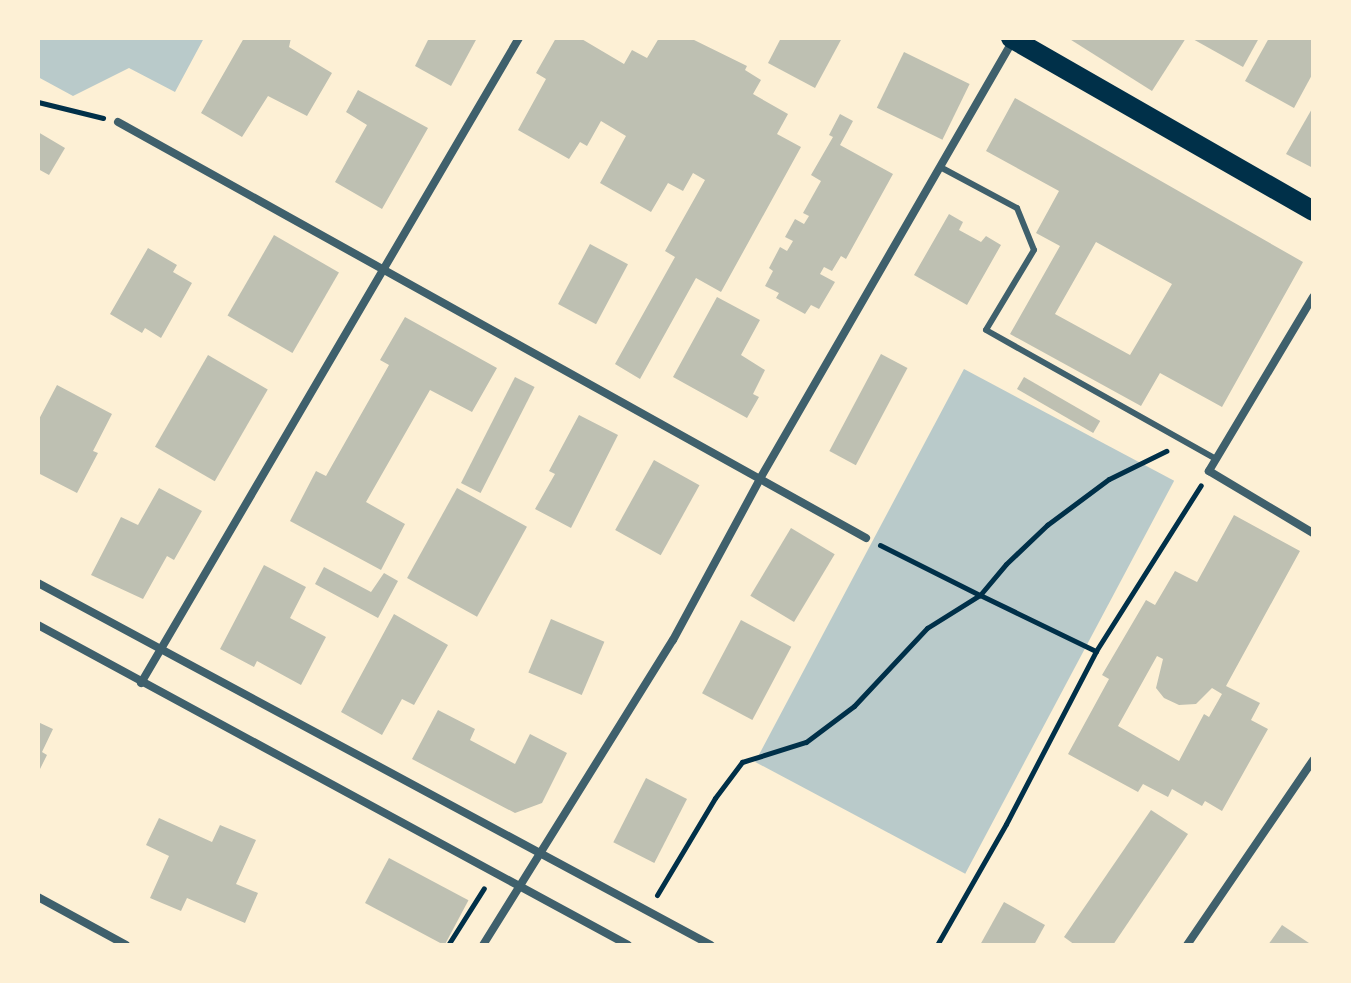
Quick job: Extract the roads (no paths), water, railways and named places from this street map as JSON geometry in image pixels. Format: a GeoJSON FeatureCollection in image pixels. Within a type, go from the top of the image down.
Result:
{"type":"FeatureCollection","features":[{"type":"Feature","properties":{"kind":"main road"},"geometry":{"type":"LineString","coordinates":[[1012,39],[1313,211]]}},
{"type":"Feature","properties":{"kind":"street"},"geometry":{"type":"LineString","coordinates":[[141,683],[519,38]]}},
{"type":"Feature","properties":{"kind":"street"},"geometry":{"type":"LineString","coordinates":[[483,945],[523,886],[673,640],[761,477],[942,168],[1012,39]]}},
{"type":"Feature","properties":{"kind":"street"},"geometry":{"type":"LineString","coordinates":[[118,122],[866,538]]}},
{"type":"Feature","properties":{"kind":"street"},"geometry":{"type":"LineString","coordinates":[[1313,297],[1209,471],[1313,533]]}},
{"type":"Feature","properties":{"kind":"street"},"geometry":{"type":"LineString","coordinates":[[38,583],[711,945]]}},
{"type":"Feature","properties":{"kind":"street"},"geometry":{"type":"LineString","coordinates":[[38,625],[628,945]]}},
{"type":"Feature","properties":{"kind":"street"},"geometry":{"type":"LineString","coordinates":[[1187,945],[1313,760]]}},
{"type":"Feature","properties":{"kind":"street"},"geometry":{"type":"LineString","coordinates":[[38,897],[126,945]]}},
{"type":"Feature","properties":{"kind":"lane"},"geometry":{"type":"LineString","coordinates":[[942,168],[1017,208],[1034,250],[986,330],[1216,459]]}}]}
